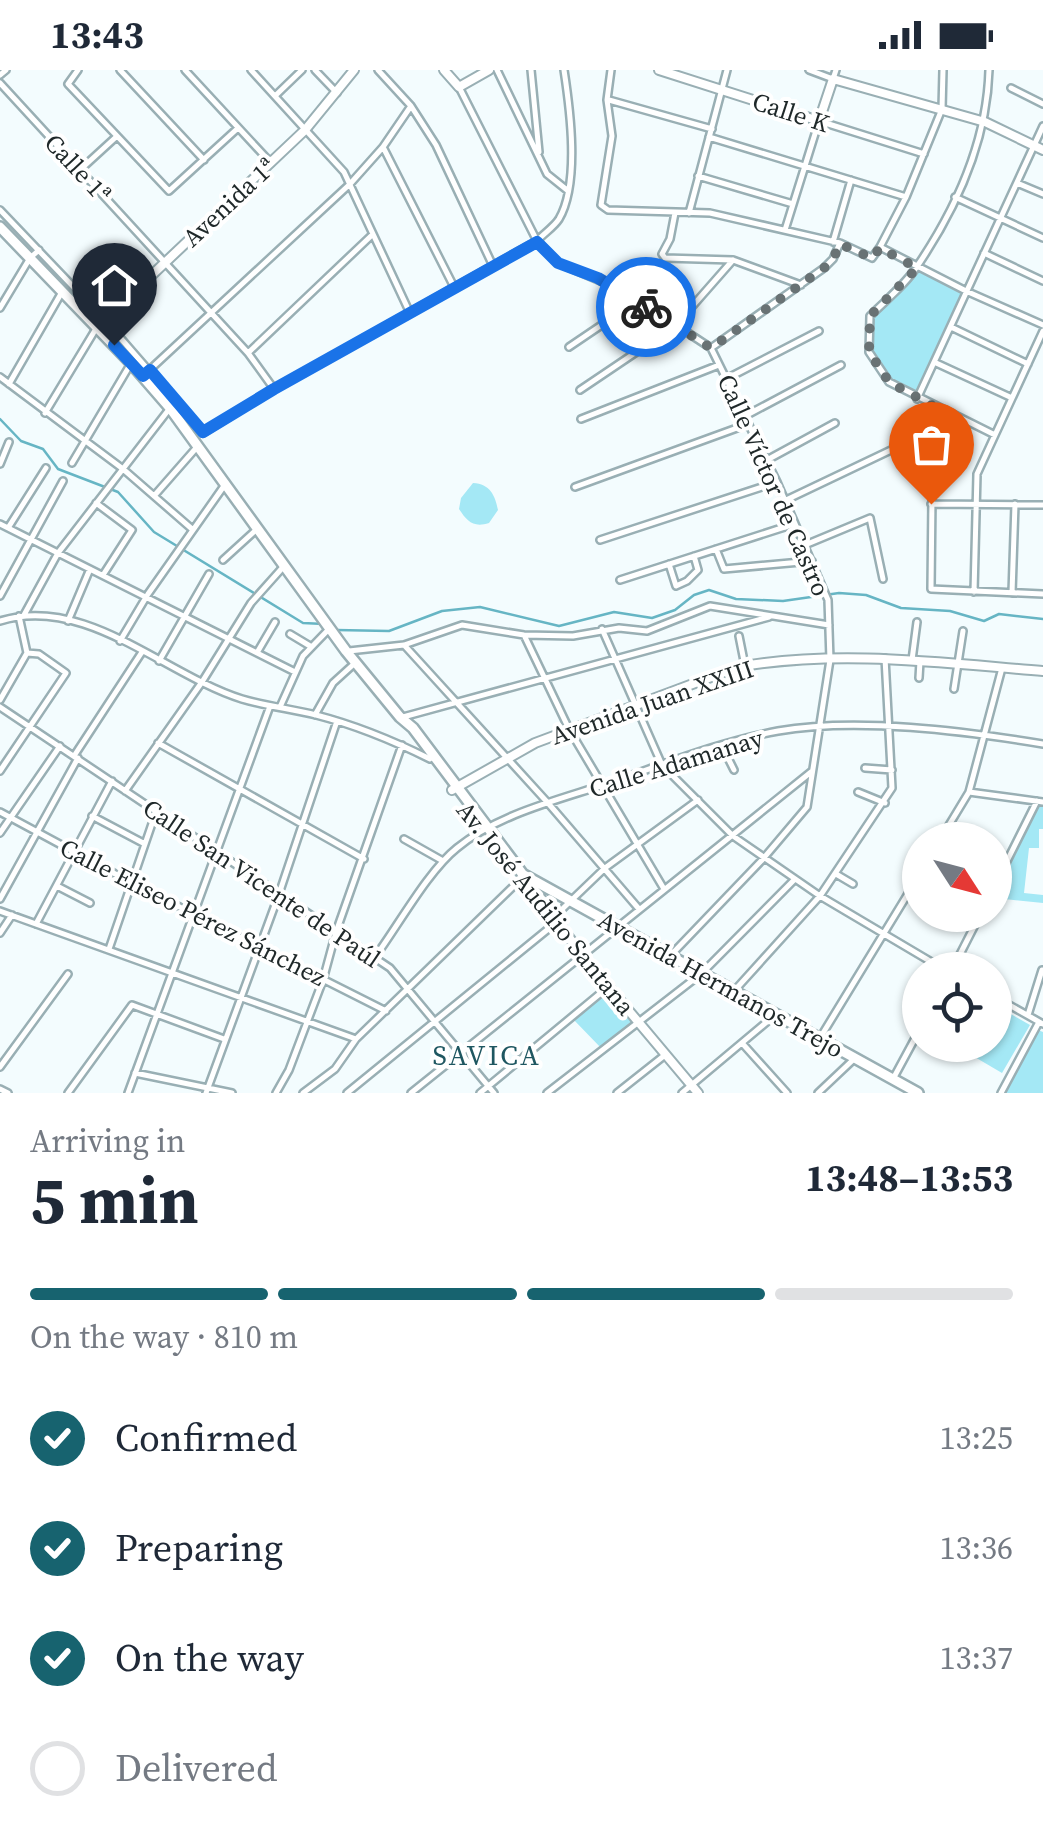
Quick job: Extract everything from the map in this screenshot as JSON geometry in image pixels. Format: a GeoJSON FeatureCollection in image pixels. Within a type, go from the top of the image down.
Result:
{"type":"FeatureCollection","features":[{"type":"Feature","properties":{"kind":"main road","name":"Avenida 1ª"},"geometry":{"type":"LineString","coordinates":[[101,323],[305,130],[354,70]]}},
{"type":"Feature","properties":{"kind":"main road"},"geometry":{"type":"LineString","coordinates":[[444,70],[459,87],[493,70]]}},
{"type":"Feature","properties":{"kind":"main road","name":"Calle K"},"geometry":{"type":"LineString","coordinates":[[659,70],[819,121]]}},
{"type":"Feature","properties":{"kind":"main road"},"geometry":{"type":"LineString","coordinates":[[819,121],[834,74],[985,122],[1038,148]]}},
{"type":"Feature","properties":{"kind":"main road"},"geometry":{"type":"LineString","coordinates":[[0,227],[62,292],[101,323],[132,363],[146,373],[326,625],[400,718],[413,728],[524,876]]}},
{"type":"Feature","properties":{"kind":"main road","name":"Avenida Juan XXIII"},"geometry":{"type":"LineString","coordinates":[[455,788],[570,729],[745,666],[885,658],[1043,671]]}},
{"type":"Feature","properties":{"kind":"main road","name":"Av. José Audilio Santana"},"geometry":{"type":"LineString","coordinates":[[400,718],[455,788]]}},
{"type":"Feature","properties":{"kind":"main road","name":"Av. José Audilio Santana"},"geometry":{"type":"LineString","coordinates":[[524,876],[582,955],[695,1089]]}},
{"type":"Feature","properties":{"kind":"main road","name":"Avenida Hermanos Trejo"},"geometry":{"type":"LineString","coordinates":[[524,876],[918,1093]]}},
{"type":"Feature","properties":{"kind":"street"},"geometry":{"type":"LineString","coordinates":[[0,75],[6,70]]}},
{"type":"Feature","properties":{"kind":"street"},"geometry":{"type":"LineString","coordinates":[[78,70],[68,84],[169,191],[238,128]]}},
{"type":"Feature","properties":{"kind":"street"},"geometry":{"type":"LineString","coordinates":[[120,70],[204,160]]}},
{"type":"Feature","properties":{"kind":"street"},"geometry":{"type":"LineString","coordinates":[[185,70],[270,163]]}},
{"type":"Feature","properties":{"kind":"street"},"geometry":{"type":"LineString","coordinates":[[251,70],[338,165],[410,312]]}},
{"type":"Feature","properties":{"kind":"street"},"geometry":{"type":"LineString","coordinates":[[274,96],[302,70]]}},
{"type":"Feature","properties":{"kind":"street"},"geometry":{"type":"LineString","coordinates":[[315,70],[336,92]]}},
{"type":"Feature","properties":{"kind":"street"},"geometry":{"type":"LineString","coordinates":[[378,70],[412,106],[436,145],[494,266]]}},
{"type":"Feature","properties":{"kind":"street"},"geometry":{"type":"LineString","coordinates":[[493,70],[548,174],[566,190]]}},
{"type":"Feature","properties":{"kind":"street"},"geometry":{"type":"LineString","coordinates":[[531,70],[540,158]]}},
{"type":"Feature","properties":{"kind":"street"},"geometry":{"type":"LineString","coordinates":[[0,210],[203,432],[537,242],[560,218],[566,190],[574,135],[564,70]]}},
{"type":"Feature","properties":{"kind":"street"},"geometry":{"type":"LineString","coordinates":[[612,70],[608,100],[612,136],[601,205],[608,210],[710,213],[836,243],[872,258],[906,197],[942,109],[944,70]]}},
{"type":"Feature","properties":{"kind":"street"},"geometry":{"type":"LineString","coordinates":[[689,213],[727,70]]}},
{"type":"Feature","properties":{"kind":"street"},"geometry":{"type":"LineString","coordinates":[[809,70],[834,74]]}},
{"type":"Feature","properties":{"kind":"street"},"geometry":{"type":"LineString","coordinates":[[989,70],[985,122],[973,158],[917,268],[870,316],[869,352],[889,382],[995,435]]}},
{"type":"Feature","properties":{"kind":"street","name":"Calle 1ª"},"geometry":{"type":"LineString","coordinates":[[0,83],[166,261],[248,353],[274,389]]}},
{"type":"Feature","properties":{"kind":"street"},"geometry":{"type":"LineString","coordinates":[[459,87],[537,242]]}},
{"type":"Feature","properties":{"kind":"street"},"geometry":{"type":"LineString","coordinates":[[1011,88],[1043,104]]}},
{"type":"Feature","properties":{"kind":"street"},"geometry":{"type":"LineString","coordinates":[[608,100],[712,129]]}},
{"type":"Feature","properties":{"kind":"street"},"geometry":{"type":"LineString","coordinates":[[146,373],[350,184],[412,106]]}},
{"type":"Feature","properties":{"kind":"street"},"geometry":{"type":"LineString","coordinates":[[786,230],[819,121]]}},
{"type":"Feature","properties":{"kind":"street","name":"Calle K"},"geometry":{"type":"LineString","coordinates":[[819,121],[924,154]]}},
{"type":"Feature","properties":{"kind":"street"},"geometry":{"type":"LineString","coordinates":[[917,399],[1017,182],[1038,148],[1043,126]]}},
{"type":"Feature","properties":{"kind":"street"},"geometry":{"type":"LineString","coordinates":[[80,170],[116,137]]}},
{"type":"Feature","properties":{"kind":"street"},"geometry":{"type":"LineString","coordinates":[[709,137],[906,197]]}},
{"type":"Feature","properties":{"kind":"street"},"geometry":{"type":"LineString","coordinates":[[383,146],[454,287]]}},
{"type":"Feature","properties":{"kind":"street"},"geometry":{"type":"LineString","coordinates":[[698,176],[794,204]]}},
{"type":"Feature","properties":{"kind":"street"},"geometry":{"type":"LineString","coordinates":[[711,348],[829,264],[851,180]]}},
{"type":"Feature","properties":{"kind":"street"},"geometry":{"type":"LineString","coordinates":[[1017,182],[1043,194]]}},
{"type":"Feature","properties":{"kind":"street"},"geometry":{"type":"LineString","coordinates":[[955,197],[1043,238]]}},
{"type":"Feature","properties":{"kind":"street"},"geometry":{"type":"LineString","coordinates":[[675,213],[663,257],[732,260],[801,285]]}},
{"type":"Feature","properties":{"kind":"street"},"geometry":{"type":"LineString","coordinates":[[248,353],[372,235]]}},
{"type":"Feature","properties":{"kind":"street","name":"Calle Víctor de Castro"},"geometry":{"type":"LineString","coordinates":[[537,242],[558,263],[598,278],[711,348],[828,600],[830,660],[806,810],[670,956]]}},
{"type":"Feature","properties":{"kind":"street"},"geometry":{"type":"LineString","coordinates":[[880,248],[1043,328],[977,474],[974,592]]}},
{"type":"Feature","properties":{"kind":"street"},"geometry":{"type":"LineString","coordinates":[[0,308],[38,250]]}},
{"type":"Feature","properties":{"kind":"street"},"geometry":{"type":"LineString","coordinates":[[984,253],[1043,281]]}},
{"type":"Feature","properties":{"kind":"street"},"geometry":{"type":"LineString","coordinates":[[580,390],[674,326],[732,260]]}},
{"type":"Feature","properties":{"kind":"street"},"geometry":{"type":"LineString","coordinates":[[9,384],[62,292]]}},
{"type":"Feature","properties":{"kind":"street"},"geometry":{"type":"LineString","coordinates":[[570,348],[637,300]]}},
{"type":"Feature","properties":{"kind":"street"},"geometry":{"type":"LineString","coordinates":[[45,413],[101,323]]}},
{"type":"Feature","properties":{"kind":"street"},"geometry":{"type":"LineString","coordinates":[[951,327],[1028,364]]}},
{"type":"Feature","properties":{"kind":"street"},"geometry":{"type":"LineString","coordinates":[[726,379],[819,331]]}},
{"type":"Feature","properties":{"kind":"street"},"geometry":{"type":"LineString","coordinates":[[934,362],[1012,398]]}},
{"type":"Feature","properties":{"kind":"street"},"geometry":{"type":"LineString","coordinates":[[72,463],[132,363]]}},
{"type":"Feature","properties":{"kind":"street"},"geometry":{"type":"LineString","coordinates":[[581,419],[719,364]]}},
{"type":"Feature","properties":{"kind":"street"},"geometry":{"type":"LineString","coordinates":[[745,416],[841,365]]}},
{"type":"Feature","properties":{"kind":"street"},"geometry":{"type":"LineString","coordinates":[[0,378],[123,470],[192,528]]}},
{"type":"Feature","properties":{"kind":"street"},"geometry":{"type":"LineString","coordinates":[[933,406],[930,588],[1043,594]]}},
{"type":"Feature","properties":{"kind":"street"},"geometry":{"type":"LineString","coordinates":[[0,703],[27,653],[22,616],[58,553],[170,408]]}},
{"type":"Feature","properties":{"kind":"street"},"geometry":{"type":"LineString","coordinates":[[766,460],[835,423]]}},
{"type":"Feature","properties":{"kind":"street"},"geometry":{"type":"LineString","coordinates":[[575,486],[748,424]]}},
{"type":"Feature","properties":{"kind":"street"},"geometry":{"type":"LineString","coordinates":[[0,464],[9,442]]}},
{"type":"Feature","properties":{"kind":"street"},"geometry":{"type":"LineString","coordinates":[[154,496],[199,445]]}},
{"type":"Feature","properties":{"kind":"street"},"geometry":{"type":"LineString","coordinates":[[784,501],[891,450]]}},
{"type":"Feature","properties":{"kind":"street"},"geometry":{"type":"LineString","coordinates":[[8,528],[46,468]]}},
{"type":"Feature","properties":{"kind":"street"},"geometry":{"type":"LineString","coordinates":[[0,596],[63,481]]}},
{"type":"Feature","properties":{"kind":"street"},"geometry":{"type":"LineString","coordinates":[[600,540],[776,482]]}},
{"type":"Feature","properties":{"kind":"street"},"geometry":{"type":"LineString","coordinates":[[120,641],[179,547],[226,483]]}},
{"type":"Feature","properties":{"kind":"street"},"geometry":{"type":"LineString","coordinates":[[96,504],[132,530],[103,576]]}},
{"type":"Feature","properties":{"kind":"street"},"geometry":{"type":"LineString","coordinates":[[931,504],[1043,504]]}},
{"type":"Feature","properties":{"kind":"street"},"geometry":{"type":"LineString","coordinates":[[1012,593],[1015,504]]}},
{"type":"Feature","properties":{"kind":"street"},"geometry":{"type":"LineString","coordinates":[[805,546],[870,518],[883,579]]}},
{"type":"Feature","properties":{"kind":"street"},"geometry":{"type":"LineString","coordinates":[[0,524],[295,672]]}},
{"type":"Feature","properties":{"kind":"street"},"geometry":{"type":"LineString","coordinates":[[620,580],[794,524]]}},
{"type":"Feature","properties":{"kind":"street"},"geometry":{"type":"LineString","coordinates":[[223,560],[257,529]]}},
{"type":"Feature","properties":{"kind":"street"},"geometry":{"type":"LineString","coordinates":[[716,548],[724,569],[812,562]]}},
{"type":"Feature","properties":{"kind":"street"},"geometry":{"type":"LineString","coordinates":[[669,564],[676,586],[698,570],[694,556]]}},
{"type":"Feature","properties":{"kind":"street"},"geometry":{"type":"LineString","coordinates":[[126,790],[258,595],[284,566]]}},
{"type":"Feature","properties":{"kind":"street"},"geometry":{"type":"LineString","coordinates":[[68,621],[90,569]]}},
{"type":"Feature","properties":{"kind":"street"},"geometry":{"type":"LineString","coordinates":[[158,662],[209,574]]}},
{"type":"Feature","properties":{"kind":"street"},"geometry":{"type":"LineString","coordinates":[[346,651],[404,645],[462,624],[524,635],[573,636],[602,629],[647,631],[710,606],[828,624]]}},
{"type":"Feature","properties":{"kind":"street"},"geometry":{"type":"LineString","coordinates":[[0,621],[22,616],[94,628],[240,698],[337,721],[402,744],[430,759]]}},
{"type":"Feature","properties":{"kind":"street"},"geometry":{"type":"LineString","coordinates":[[400,718],[773,616]]}},
{"type":"Feature","properties":{"kind":"street"},"geometry":{"type":"LineString","coordinates":[[258,651],[275,622]]}},
{"type":"Feature","properties":{"kind":"street"},"geometry":{"type":"LineString","coordinates":[[917,622],[918,678]]}},
{"type":"Feature","properties":{"kind":"street"},"geometry":{"type":"LineString","coordinates":[[280,707],[295,672],[326,625]]}},
{"type":"Feature","properties":{"kind":"street"},"geometry":{"type":"LineString","coordinates":[[602,629],[662,765],[732,836],[763,859],[916,952]]}},
{"type":"Feature","properties":{"kind":"street"},"geometry":{"type":"LineString","coordinates":[[954,689],[963,631]]}},
{"type":"Feature","properties":{"kind":"street"},"geometry":{"type":"LineString","coordinates":[[290,634],[310,646]]}},
{"type":"Feature","properties":{"kind":"street"},"geometry":{"type":"LineString","coordinates":[[524,635],[570,729],[664,889]]}},
{"type":"Feature","properties":{"kind":"street"},"geometry":{"type":"LineString","coordinates":[[739,636],[745,666]]}},
{"type":"Feature","properties":{"kind":"street"},"geometry":{"type":"LineString","coordinates":[[404,645],[640,908]]}},
{"type":"Feature","properties":{"kind":"street"},"geometry":{"type":"LineString","coordinates":[[0,899],[76,757],[142,652]]}},
{"type":"Feature","properties":{"kind":"street"},"geometry":{"type":"LineString","coordinates":[[0,772],[66,673],[39,654],[27,653]]}},
{"type":"Feature","properties":{"kind":"street"},"geometry":{"type":"LineString","coordinates":[[734,990],[820,896],[892,788],[885,658]]}},
{"type":"Feature","properties":{"kind":"street"},"geometry":{"type":"LineString","coordinates":[[315,714],[333,683],[355,663]]}},
{"type":"Feature","properties":{"kind":"street"},"geometry":{"type":"LineString","coordinates":[[951,822],[969,792],[1002,668]]}},
{"type":"Feature","properties":{"kind":"street","name":"Calle San Vicente de Paúl"},"geometry":{"type":"LineString","coordinates":[[0,703],[375,958],[410,989],[491,1090]]}},
{"type":"Feature","properties":{"kind":"street"},"geometry":{"type":"LineString","coordinates":[[128,1093],[270,706]]}},
{"type":"Feature","properties":{"kind":"street"},"geometry":{"type":"LineString","coordinates":[[207,1090],[280,894],[337,721]]}},
{"type":"Feature","properties":{"kind":"street","name":"Calle Adamanay"},"geometry":{"type":"LineString","coordinates":[[375,958],[443,861],[486,829],[548,802],[662,765],[782,730],[820,727],[986,734],[1043,744]]}},
{"type":"Feature","properties":{"kind":"street"},"geometry":{"type":"LineString","coordinates":[[157,742],[364,859]]}},
{"type":"Feature","properties":{"kind":"street"},"geometry":{"type":"LineString","coordinates":[[276,1093],[324,980],[336,932],[402,744]]}},
{"type":"Feature","properties":{"kind":"street"},"geometry":{"type":"LineString","coordinates":[[0,833],[60,746]]}},
{"type":"Feature","properties":{"kind":"street"},"geometry":{"type":"LineString","coordinates":[[722,746],[734,770]]}},
{"type":"Feature","properties":{"kind":"street"},"geometry":{"type":"LineString","coordinates":[[866,768],[893,770]]}},
{"type":"Feature","properties":{"kind":"street"},"geometry":{"type":"LineString","coordinates":[[411,1093],[813,770]]}},
{"type":"Feature","properties":{"kind":"street"},"geometry":{"type":"LineString","coordinates":[[36,924],[112,781]]}},
{"type":"Feature","properties":{"kind":"street"},"geometry":{"type":"LineString","coordinates":[[858,792],[884,803]]}},
{"type":"Feature","properties":{"kind":"street"},"geometry":{"type":"LineString","coordinates":[[969,792],[1040,801],[1012,853]]}},
{"type":"Feature","properties":{"kind":"street"},"geometry":{"type":"LineString","coordinates":[[348,1093],[556,919],[605,868],[698,800]]}},
{"type":"Feature","properties":{"kind":"street","name":"Calle Eliseo Pérez Sánchez"},"geometry":{"type":"LineString","coordinates":[[0,812],[386,1011]]}},
{"type":"Feature","properties":{"kind":"street"},"geometry":{"type":"LineString","coordinates":[[108,949],[156,812]]}},
{"type":"Feature","properties":{"kind":"street"},"geometry":{"type":"LineString","coordinates":[[92,816],[145,844]]}},
{"type":"Feature","properties":{"kind":"street"},"geometry":{"type":"LineString","coordinates":[[404,838],[443,861]]}},
{"type":"Feature","properties":{"kind":"street"},"geometry":{"type":"LineString","coordinates":[[836,874],[853,884]]}},
{"type":"Feature","properties":{"kind":"street"},"geometry":{"type":"LineString","coordinates":[[303,1093],[335,1069],[356,1040],[524,876]]}},
{"type":"Feature","properties":{"kind":"street"},"geometry":{"type":"LineString","coordinates":[[547,1093],[702,973],[794,879]]}},
{"type":"Feature","properties":{"kind":"street"},"geometry":{"type":"LineString","coordinates":[[55,886],[90,902]]}},
{"type":"Feature","properties":{"kind":"street"},"geometry":{"type":"LineString","coordinates":[[820,1038],[902,904]]}},
{"type":"Feature","properties":{"kind":"street"},"geometry":{"type":"LineString","coordinates":[[0,911],[356,1040]]}},
{"type":"Feature","properties":{"kind":"street"},"geometry":{"type":"LineString","coordinates":[[0,933],[12,915]]}},
{"type":"Feature","properties":{"kind":"street"},"geometry":{"type":"LineString","coordinates":[[1028,1016],[1042,970]]}},
{"type":"Feature","properties":{"kind":"street"},"geometry":{"type":"LineString","coordinates":[[0,1067],[68,974]]}},
{"type":"Feature","properties":{"kind":"street"},"geometry":{"type":"LineString","coordinates":[[480,1093],[491,1090],[608,987]]}},
{"type":"Feature","properties":{"kind":"street"},"geometry":{"type":"LineString","coordinates":[[68,1093],[132,1004],[224,1039]]}},
{"type":"Feature","properties":{"kind":"street"},"geometry":{"type":"LineString","coordinates":[[1000,1093],[1041,1023],[1012,1007]]}},
{"type":"Feature","properties":{"kind":"street"},"geometry":{"type":"LineString","coordinates":[[682,1093],[695,1089],[775,1015]]}},
{"type":"Feature","properties":{"kind":"street"},"geometry":{"type":"LineString","coordinates":[[742,1044],[787,1093]]}},
{"type":"Feature","properties":{"kind":"street"},"geometry":{"type":"LineString","coordinates":[[617,1093],[666,1055]]}},
{"type":"Feature","properties":{"kind":"street"},"geometry":{"type":"LineString","coordinates":[[818,1093],[855,1058]]}},
{"type":"Feature","properties":{"kind":"street"},"geometry":{"type":"LineString","coordinates":[[892,1078],[902,1060]]}},
{"type":"Feature","properties":{"kind":"street"},"geometry":{"type":"LineString","coordinates":[[135,1074],[232,1093]]}},
{"type":"Feature","properties":{"kind":"street"},"geometry":{"type":"LineString","coordinates":[[0,1089],[8,1093]]}},
{"type":"Feature","properties":{"kind":"shaded area"},"geometry":{"type":"Polygon","coordinates":[[[917,267],[966,291],[917,399],[877,366],[871,346],[870,316],[917,267]]]}},
{"type":"Feature","properties":{"kind":"shaded area"},"geometry":{"type":"Polygon","coordinates":[[[473,483],[488,488],[495,500],[498,510],[489,523],[471,522],[459,509],[461,498],[473,483]]]}},
{"type":"Feature","properties":{"kind":"shaded area"},"geometry":{"type":"Polygon","coordinates":[[[1038,804],[1043,805],[1039,848],[1029,848],[1024,893],[1043,895],[1043,903],[1012,900],[1012,857],[1038,804]]]}},
{"type":"Feature","properties":{"kind":"shaded area"},"geometry":{"type":"Polygon","coordinates":[[[608,987],[637,1021],[602,1049],[572,1018],[608,987]]]}},
{"type":"Feature","properties":{"kind":"shaded area"},"geometry":{"type":"Polygon","coordinates":[[[1012,1015],[1030,1025],[1012,1056],[1012,1015]]]}},
{"type":"Feature","properties":{"kind":"shaded area"},"geometry":{"type":"Polygon","coordinates":[[[1038,1030],[1043,1032],[1043,1093],[1006,1093],[1038,1030]]]}},
{"type":"Feature","properties":{"kind":"shaded area"},"geometry":{"type":"Polygon","coordinates":[[[983,1062],[1008,1062],[1002,1073],[983,1062]]]}},
{"type":"Feature","properties":{"kind":"waterway"},"geometry":{"type":"LineString","coordinates":[[0,419],[21,441],[43,449],[58,469],[118,492],[154,532],[303,623],[324,624]]}},
{"type":"Feature","properties":{"kind":"waterway"},"geometry":{"type":"LineString","coordinates":[[336,630],[389,631],[442,611],[480,607],[559,626],[614,612],[652,618],[709,590],[736,599],[783,601],[839,593],[866,595],[901,608],[950,611],[984,621],[999,614],[1043,619]]}},
{"type":"Feature","properties":{"kind":"way so far"},"geometry":{"type":"LineString","coordinates":[[646,307],[711,348],[824,268],[840,244],[872,258],[880,248],[917,268],[870,316],[869,352],[889,382],[933,406],[931,504]]}},
{"type":"Feature","properties":{"kind":"district","name":"SAVICA"},"geometry":{"type":"Point","coordinates":[487,1055]}},
{"type":"Feature","properties":{"kind":"route"},"geometry":{"type":"LineString","coordinates":[[114,345],[143,376],[150,370],[203,432],[537,242],[558,263],[624,291],[646,307]]}}]}
